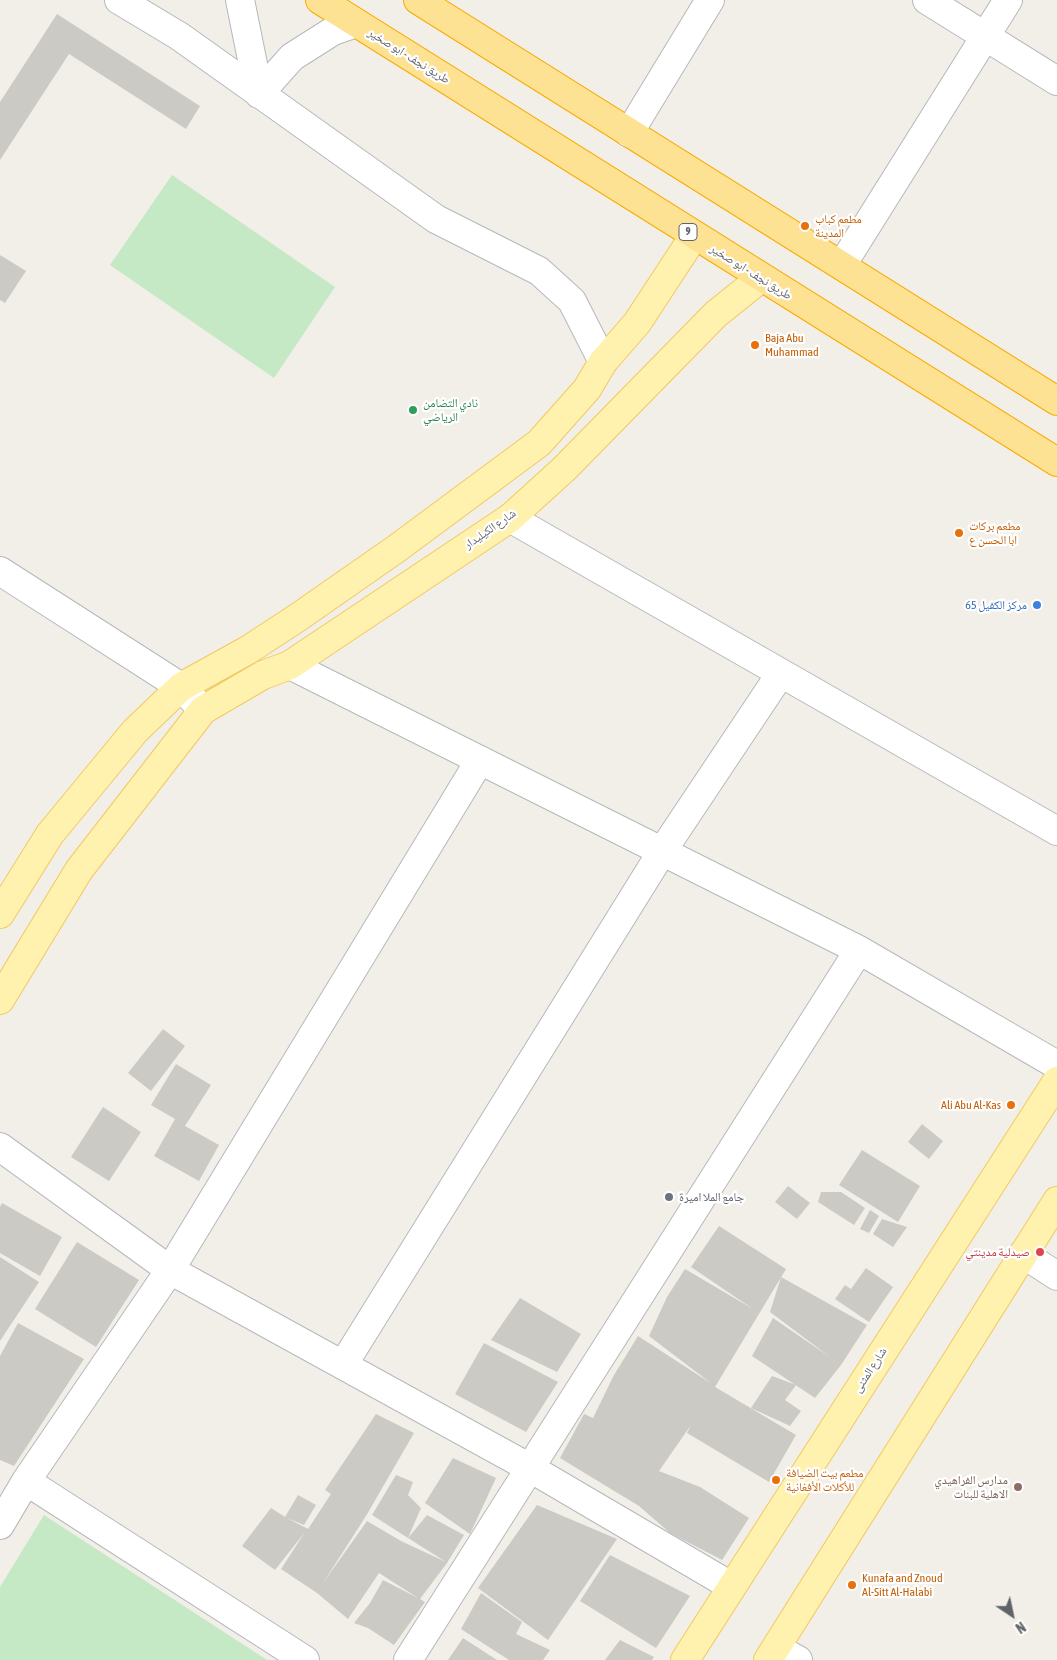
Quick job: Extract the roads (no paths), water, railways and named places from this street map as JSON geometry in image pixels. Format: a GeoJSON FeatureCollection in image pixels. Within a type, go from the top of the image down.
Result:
{"type":"FeatureCollection","features":[{"type":"Feature","properties":{"kind":"highway","name":"طريق نجف - ابو صخير"},"geometry":{"type":"LineString","coordinates":[[320,0],[1057,462]]}},
{"type":"Feature","properties":{"kind":"highway"},"geometry":{"type":"LineString","coordinates":[[427,2],[629,134],[842,264],[1057,401]]}},
{"type":"Feature","properties":{"kind":"main road"},"geometry":{"type":"LineString","coordinates":[[0,914],[50,834],[135,731],[182,687],[248,650],[396,549],[539,444],[587,389],[603,362],[637,323],[694,236]]}},
{"type":"Feature","properties":{"kind":"main road","name":"شارع الكيليدار"},"geometry":{"type":"LineString","coordinates":[[203,710],[264,675],[290,665],[510,518],[564,469],[716,314],[761,278]]}},
{"type":"Feature","properties":{"kind":"main road"},"geometry":{"type":"LineString","coordinates":[[0,1000],[79,870],[203,710]]}},
{"type":"Feature","properties":{"kind":"main road","name":"شارع المثنى"},"geometry":{"type":"LineString","coordinates":[[685,1660],[1057,1081]]}},
{"type":"Feature","properties":{"kind":"main road"},"geometry":{"type":"LineString","coordinates":[[781,1656],[1057,1201]]}},
{"type":"Feature","properties":{"kind":"street"},"geometry":{"type":"LineString","coordinates":[[118,0],[178,36],[436,219],[539,271],[572,301],[603,362]]}},
{"type":"Feature","properties":{"kind":"street"},"geometry":{"type":"LineString","coordinates":[[240,0],[259,94]]}},
{"type":"Feature","properties":{"kind":"street"},"geometry":{"type":"LineString","coordinates":[[629,134],[710,0]]}},
{"type":"Feature","properties":{"kind":"street"},"geometry":{"type":"LineString","coordinates":[[927,0],[1057,81]]}},
{"type":"Feature","properties":{"kind":"street"},"geometry":{"type":"LineString","coordinates":[[842,264],[1008,0]]}},
{"type":"Feature","properties":{"kind":"street"},"geometry":{"type":"LineString","coordinates":[[259,94],[292,57],[334,31],[356,23]]}},
{"type":"Feature","properties":{"kind":"street"},"geometry":{"type":"LineString","coordinates":[[510,518],[1057,831]]}},
{"type":"Feature","properties":{"kind":"street"},"geometry":{"type":"LineString","coordinates":[[0,571],[182,687],[203,710]]}},
{"type":"Feature","properties":{"kind":"street"},"geometry":{"type":"LineString","coordinates":[[290,665],[663,850],[859,950],[1057,1065]]}},
{"type":"Feature","properties":{"kind":"street"},"geometry":{"type":"LineString","coordinates":[[342,1365],[663,850],[781,673]]}},
{"type":"Feature","properties":{"kind":"street"},"geometry":{"type":"LineString","coordinates":[[0,1525],[26,1481],[170,1270],[480,760]]}},
{"type":"Feature","properties":{"kind":"street"},"geometry":{"type":"LineString","coordinates":[[408,1660],[859,950]]}},
{"type":"Feature","properties":{"kind":"street"},"geometry":{"type":"LineString","coordinates":[[0,1147],[170,1270],[530,1468],[731,1586]]}},
{"type":"Feature","properties":{"kind":"street"},"geometry":{"type":"LineString","coordinates":[[1024,1254],[1057,1276]]}},
{"type":"Feature","properties":{"kind":"street"},"geometry":{"type":"LineString","coordinates":[[26,1481],[305,1660]]}},
{"type":"Feature","properties":{"kind":"place","name":"مطعم كباب المدينة"},"geometry":{"type":"Point","coordinates":[805,226]}},
{"type":"Feature","properties":{"kind":"place","name":"Baja Abu Muhammad"},"geometry":{"type":"Point","coordinates":[755,345]}},
{"type":"Feature","properties":{"kind":"place","name":"نادي التضامن الرياضي"},"geometry":{"type":"Point","coordinates":[413,410]}},
{"type":"Feature","properties":{"kind":"place","name":"مطعم بركات ابا الحسن ع"},"geometry":{"type":"Point","coordinates":[959,533]}},
{"type":"Feature","properties":{"kind":"place","name":"مركز الكفيل 65"},"geometry":{"type":"Point","coordinates":[1037,605]}},
{"type":"Feature","properties":{"kind":"place","name":"Ali Abu Al-Kas"},"geometry":{"type":"Point","coordinates":[1011,1105]}},
{"type":"Feature","properties":{"kind":"place","name":"جامع الملا اميرة"},"geometry":{"type":"Point","coordinates":[669,1197]}},
{"type":"Feature","properties":{"kind":"place","name":"صيدلية مدينتي"},"geometry":{"type":"Point","coordinates":[1040,1252]}},
{"type":"Feature","properties":{"kind":"place","name":"مطعم بيت الضيافة للأكلات الأفغانية"},"geometry":{"type":"Point","coordinates":[776,1480]}},
{"type":"Feature","properties":{"kind":"place","name":"مدارس الفراهيدي الاهلية للبنات"},"geometry":{"type":"Point","coordinates":[1018,1487]}},
{"type":"Feature","properties":{"kind":"place","name":"Kunafa and Znoud Al-Sitt Al-Halabi"},"geometry":{"type":"Point","coordinates":[852,1585]}}]}
